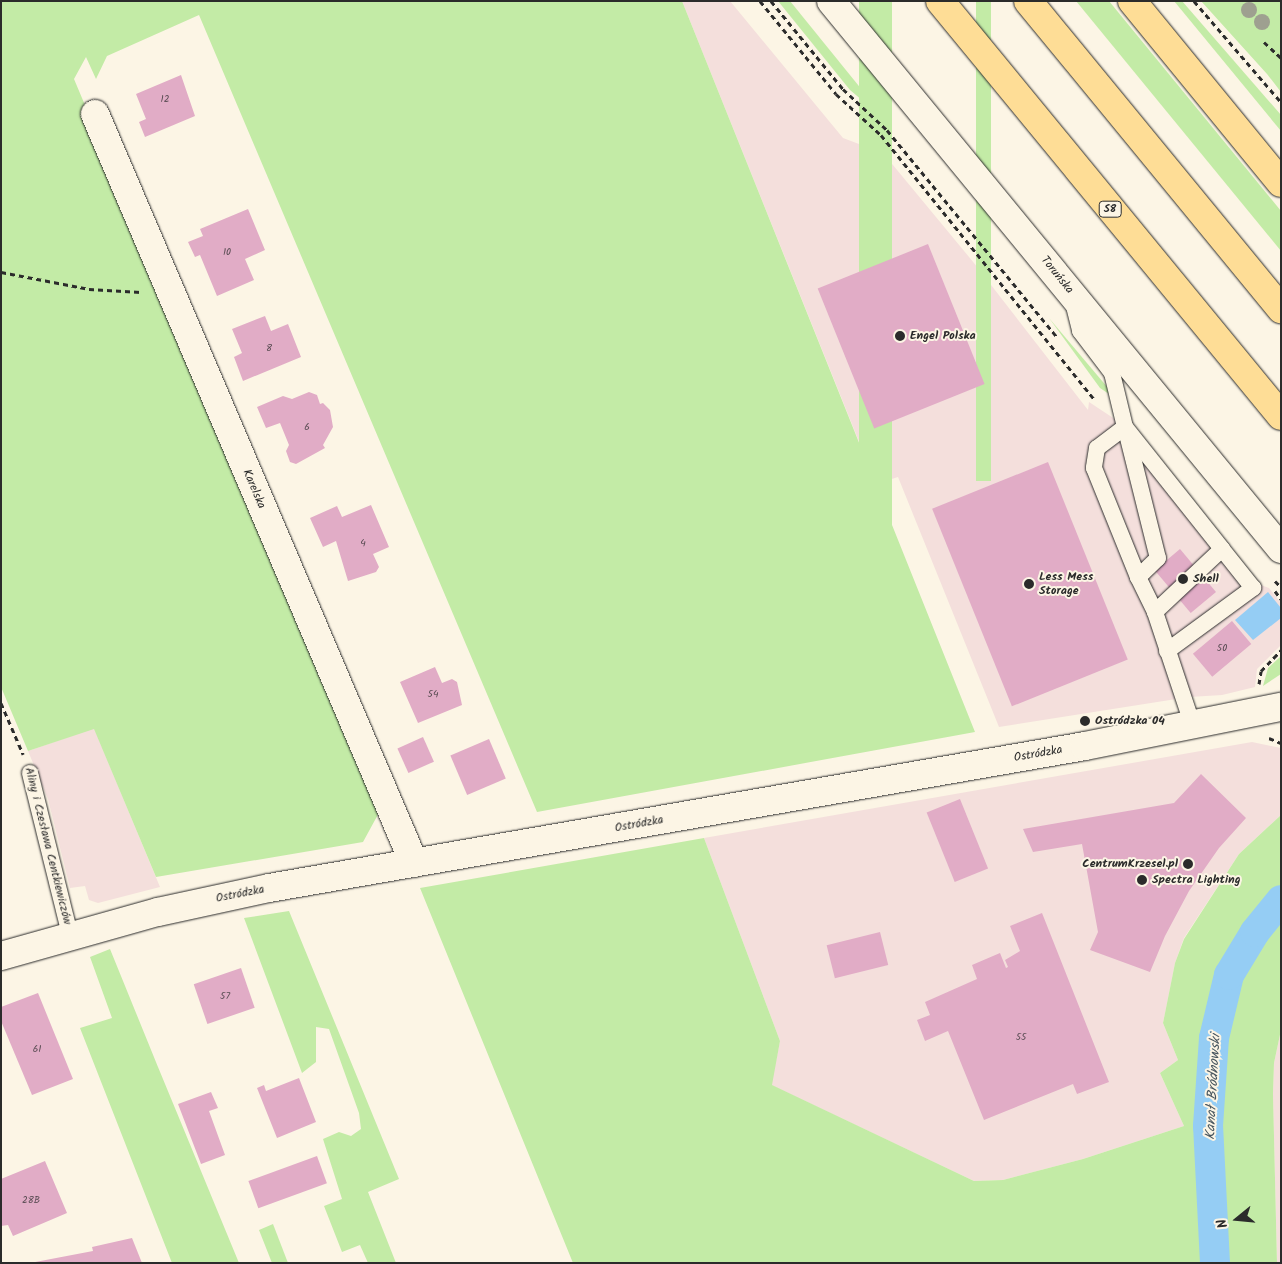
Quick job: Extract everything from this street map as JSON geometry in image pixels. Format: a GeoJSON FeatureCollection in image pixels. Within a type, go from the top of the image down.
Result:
{"type":"FeatureCollection","features":[{"type":"Feature","properties":{"kind":"highway","name":"S8"},"geometry":{"type":"LineString","coordinates":[[940,1],[1281,416]]}},
{"type":"Feature","properties":{"kind":"highway"},"geometry":{"type":"LineString","coordinates":[[1028,1],[1281,309]]}},
{"type":"Feature","properties":{"kind":"highway"},"geometry":{"type":"LineString","coordinates":[[1132,1],[1281,183]]}},
{"type":"Feature","properties":{"kind":"street","name":"Toruńska"},"geometry":{"type":"LineString","coordinates":[[831,1],[1070,290],[1274,561]]}},
{"type":"Feature","properties":{"kind":"street","name":"Karelska"},"geometry":{"type":"LineString","coordinates":[[95,114],[414,863]]}},
{"type":"Feature","properties":{"kind":"street","name":"Ostródzka"},"geometry":{"type":"LineString","coordinates":[[1,956],[70,935],[212,900],[1193,726],[1271,710]]}},
{"type":"Feature","properties":{"kind":"lane"},"geometry":{"type":"LineString","coordinates":[[1070,290],[1080,331],[1112,373],[1158,558],[1138,577]]}},
{"type":"Feature","properties":{"kind":"lane"},"geometry":{"type":"LineString","coordinates":[[1125,424],[1254,588],[1167,651]]}},
{"type":"Feature","properties":{"kind":"lane"},"geometry":{"type":"LineString","coordinates":[[1125,424],[1096,448],[1094,468],[1138,577],[1155,612],[1193,726]]}},
{"type":"Feature","properties":{"kind":"lane"},"geometry":{"type":"LineString","coordinates":[[1155,612],[1222,549]]}},
{"type":"Feature","properties":{"kind":"lane","name":"Aliny i Czesława Centkiewiczów"},"geometry":{"type":"LineString","coordinates":[[30,773],[70,935]]}},
{"type":"Feature","properties":{"kind":"path"},"geometry":{"type":"LineString","coordinates":[[760,1],[836,94],[882,135],[1041,330],[1089,394],[1125,424]]}},
{"type":"Feature","properties":{"kind":"path"},"geometry":{"type":"LineString","coordinates":[[771,1],[843,89],[887,130],[1061,342]]}},
{"type":"Feature","properties":{"kind":"path"},"geometry":{"type":"LineString","coordinates":[[1194,1],[1281,102]]}},
{"type":"Feature","properties":{"kind":"path"},"geometry":{"type":"LineString","coordinates":[[1264,42],[1281,58]]}},
{"type":"Feature","properties":{"kind":"path"},"geometry":{"type":"LineString","coordinates":[[1,272],[89,289],[171,294]]}},
{"type":"Feature","properties":{"kind":"path"},"geometry":{"type":"LineString","coordinates":[[1274,561],[1281,588]]}},
{"type":"Feature","properties":{"kind":"path"},"geometry":{"type":"LineString","coordinates":[[1268,584],[1281,598]]}},
{"type":"Feature","properties":{"kind":"path"},"geometry":{"type":"LineString","coordinates":[[1271,710],[1261,671],[1281,650]]}},
{"type":"Feature","properties":{"kind":"path","name":"Aliny i Czesława Centkiewiczów"},"geometry":{"type":"LineString","coordinates":[[1,703],[30,773]]}},
{"type":"Feature","properties":{"kind":"shaded area"},"geometry":{"type":"Polygon","coordinates":[[[682,1],[730,1],[843,138],[883,153],[974,263],[1088,410],[1089,402],[1145,439],[1153,454],[1261,585],[1269,588],[1281,603],[1281,645],[1257,669],[1255,687],[1222,695],[1189,697],[999,727],[898,477],[876,484],[682,1]]]}},
{"type":"Feature","properties":{"kind":"shaded area"},"geometry":{"type":"Polygon","coordinates":[[[94,728],[160,887],[98,903],[89,900],[85,886],[70,888],[48,799],[28,751],[94,728]]]}},
{"type":"Feature","properties":{"kind":"shaded area"},"geometry":{"type":"Polygon","coordinates":[[[1252,742],[1281,748],[1281,815],[1239,854],[1184,938],[1175,963],[1163,1023],[1178,1060],[1160,1073],[1184,1126],[1083,1159],[1003,1180],[974,1181],[771,1085],[780,1041],[704,838],[1252,742]]]}},
{"type":"Feature","properties":{"kind":"shaded area"},"geometry":{"type":"Polygon","coordinates":[[[1281,1030],[1281,1263],[1277,1263],[1273,1094],[1274,1063],[1281,1030]]]}},
{"type":"Feature","properties":{"kind":"green space"},"geometry":{"type":"Polygon","coordinates":[[[1,1],[682,1],[975,732],[537,812],[199,15],[107,56],[96,79],[86,57],[74,79],[381,809],[363,842],[156,877],[94,729],[28,751],[1,687],[1,1]]]}},
{"type":"Feature","properties":{"kind":"green space"},"geometry":{"type":"Polygon","coordinates":[[[778,1],[790,1],[888,122],[850,90],[778,1]]]}},
{"type":"Feature","properties":{"kind":"green space"},"geometry":{"type":"Polygon","coordinates":[[[859,1],[892,1],[892,665],[859,665],[859,1]]]}},
{"type":"Feature","properties":{"kind":"green space"},"geometry":{"type":"Polygon","coordinates":[[[976,1],[991,1],[991,481],[976,481],[976,1]]]}},
{"type":"Feature","properties":{"kind":"green space"},"geometry":{"type":"Polygon","coordinates":[[[1076,1],[1109,1],[1281,211],[1281,251],[1076,1]]]}},
{"type":"Feature","properties":{"kind":"green space"},"geometry":{"type":"Polygon","coordinates":[[[1174,1],[1182,1],[1281,115],[1281,131],[1174,1]]]}},
{"type":"Feature","properties":{"kind":"green space"},"geometry":{"type":"Polygon","coordinates":[[[1201,1],[1281,1],[1281,92],[1267,74],[1201,1]]]}},
{"type":"Feature","properties":{"kind":"green space"},"geometry":{"type":"Polygon","coordinates":[[[1049,318],[1108,388],[1112,396],[1100,388],[1049,318]]]}},
{"type":"Feature","properties":{"kind":"green space"},"geometry":{"type":"Polygon","coordinates":[[[1281,656],[1281,674],[1263,686],[1268,668],[1281,656]]]}},
{"type":"Feature","properties":{"kind":"green space"},"geometry":{"type":"Polygon","coordinates":[[[1281,815],[1281,1030],[1274,1063],[1273,1094],[1277,1263],[573,1263],[420,888],[704,838],[780,1041],[772,1085],[974,1181],[1003,1180],[1083,1159],[1184,1126],[1160,1073],[1178,1060],[1163,1023],[1175,963],[1184,939],[1239,854],[1281,815]]]}},
{"type":"Feature","properties":{"kind":"green space"},"geometry":{"type":"Polygon","coordinates":[[[289,911],[399,1179],[368,1192],[396,1263],[368,1263],[360,1245],[342,1252],[324,1206],[342,1199],[323,1139],[339,1132],[351,1136],[361,1129],[359,1113],[329,1029],[316,1027],[316,1062],[302,1073],[244,918],[289,911]]]}},
{"type":"Feature","properties":{"kind":"green space"},"geometry":{"type":"Polygon","coordinates":[[[110,949],[239,1263],[172,1263],[80,1028],[112,1018],[90,957],[110,949]]]}},
{"type":"Feature","properties":{"kind":"green space"},"geometry":{"type":"Polygon","coordinates":[[[273,1224],[288,1263],[272,1263],[259,1230],[273,1224]]]}},
{"type":"Feature","properties":{"kind":"water"},"geometry":{"type":"Polygon","coordinates":[[[1268,592],[1281,608],[1281,618],[1253,640],[1235,620],[1268,592]]]}},
{"type":"Feature","properties":{"kind":"building"},"geometry":{"type":"Polygon","coordinates":[[[181,75],[195,116],[145,137],[139,122],[146,119],[136,94],[181,75]]]}},
{"type":"Feature","properties":{"kind":"building"},"geometry":{"type":"Polygon","coordinates":[[[248,209],[265,250],[245,259],[254,280],[217,296],[200,255],[195,257],[188,242],[203,236],[200,229],[248,209]]]}},
{"type":"Feature","properties":{"kind":"building","name":"Engel Polska"},"geometry":{"type":"Polygon","coordinates":[[[928,244],[985,384],[874,429],[818,289],[928,244]]]}},
{"type":"Feature","properties":{"kind":"building"},"geometry":{"type":"Polygon","coordinates":[[[265,316],[271,331],[288,324],[301,357],[243,381],[234,357],[242,353],[232,329],[265,316]]]}},
{"type":"Feature","properties":{"kind":"building"},"geometry":{"type":"Polygon","coordinates":[[[309,392],[317,395],[320,404],[323,403],[330,410],[333,427],[323,445],[325,448],[296,464],[290,462],[286,451],[289,445],[280,423],[266,428],[257,407],[283,396],[292,399],[309,392]]]}},
{"type":"Feature","properties":{"kind":"building","name":"Less Mess Storage"},"geometry":{"type":"Polygon","coordinates":[[[1048,462],[1128,659],[1012,706],[932,509],[1048,462]]]}},
{"type":"Feature","properties":{"kind":"building"},"geometry":{"type":"Polygon","coordinates":[[[371,505],[389,547],[373,554],[379,567],[376,572],[348,581],[336,541],[323,547],[310,518],[337,506],[342,517],[371,505]]]}},
{"type":"Feature","properties":{"kind":"building"},"geometry":{"type":"Polygon","coordinates":[[[1180,549],[1216,592],[1191,613],[1155,570],[1180,549]]]}},
{"type":"Feature","properties":{"kind":"building"},"geometry":{"type":"Polygon","coordinates":[[[1232,621],[1251,644],[1212,677],[1193,654],[1232,621]]]}},
{"type":"Feature","properties":{"kind":"building"},"geometry":{"type":"Polygon","coordinates":[[[435,667],[442,683],[452,679],[457,682],[462,705],[418,723],[400,682],[435,667]]]}},
{"type":"Feature","properties":{"kind":"building"},"geometry":{"type":"Polygon","coordinates":[[[423,737],[434,762],[408,773],[397,748],[423,737]]]}},
{"type":"Feature","properties":{"kind":"building"},"geometry":{"type":"Polygon","coordinates":[[[489,739],[506,779],[467,795],[450,755],[489,739]]]}},
{"type":"Feature","properties":{"kind":"building","name":"Spectra Lighting"},"geometry":{"type":"Polygon","coordinates":[[[1201,774],[1246,818],[1219,848],[1189,891],[1165,936],[1150,972],[1090,950],[1098,932],[1082,844],[1033,852],[1023,829],[1174,803],[1201,774]]]}},
{"type":"Feature","properties":{"kind":"building"},"geometry":{"type":"Polygon","coordinates":[[[960,799],[988,869],[955,882],[927,812],[960,799]]]}},
{"type":"Feature","properties":{"kind":"building"},"geometry":{"type":"Polygon","coordinates":[[[1042,913],[1109,1082],[1077,1094],[1073,1084],[984,1120],[948,1031],[925,1041],[917,1020],[930,1015],[925,1002],[977,979],[972,965],[1000,953],[1006,968],[1008,967],[1005,960],[1020,951],[1010,926],[1042,913]]]}},
{"type":"Feature","properties":{"kind":"building"},"geometry":{"type":"Polygon","coordinates":[[[880,932],[888,965],[835,978],[827,945],[880,932]]]}},
{"type":"Feature","properties":{"kind":"building"},"geometry":{"type":"Polygon","coordinates":[[[241,968],[255,1008],[207,1024],[194,984],[241,968]]]}},
{"type":"Feature","properties":{"kind":"building"},"geometry":{"type":"Polygon","coordinates":[[[38,993],[73,1079],[32,1095],[1,1021],[1,1007],[38,993]]]}},
{"type":"Feature","properties":{"kind":"building"},"geometry":{"type":"Polygon","coordinates":[[[299,1078],[316,1122],[277,1138],[257,1088],[264,1085],[266,1091],[299,1078]]]}},
{"type":"Feature","properties":{"kind":"building"},"geometry":{"type":"Polygon","coordinates":[[[211,1092],[218,1108],[209,1111],[225,1155],[201,1164],[178,1104],[211,1092]]]}},
{"type":"Feature","properties":{"kind":"building"},"geometry":{"type":"Polygon","coordinates":[[[317,1156],[327,1183],[258,1208],[248,1181],[317,1156]]]}},
{"type":"Feature","properties":{"kind":"building"},"geometry":{"type":"Polygon","coordinates":[[[45,1161],[67,1213],[13,1236],[8,1225],[1,1226],[1,1179],[45,1161]]]}},
{"type":"Feature","properties":{"kind":"building"},"geometry":{"type":"Polygon","coordinates":[[[132,1238],[142,1263],[30,1263],[93,1251],[92,1247],[132,1238]]]}},
{"type":"Feature","properties":{"kind":"waterway","name":"Kanał Bródnowski"},"geometry":{"type":"LineString","coordinates":[[1215,1263],[1208,1126],[1214,1038],[1229,975],[1255,932],[1281,900]]}},
{"type":"Feature","properties":{"kind":"place","name":"Engel Polska"},"geometry":{"type":"Point","coordinates":[900,336]}},
{"type":"Feature","properties":{"kind":"place","name":"Shell"},"geometry":{"type":"Point","coordinates":[1183,579]}},
{"type":"Feature","properties":{"kind":"place","name":"Less Mess Storage"},"geometry":{"type":"Point","coordinates":[1029,584]}},
{"type":"Feature","properties":{"kind":"place","name":"Ostródzka 04"},"geometry":{"type":"Point","coordinates":[1085,721]}},
{"type":"Feature","properties":{"kind":"place","name":"CentrumKrzesel.pl"},"geometry":{"type":"Point","coordinates":[1188,864]}},
{"type":"Feature","properties":{"kind":"place","name":"Spectra Lighting"},"geometry":{"type":"Point","coordinates":[1142,880]}}]}
